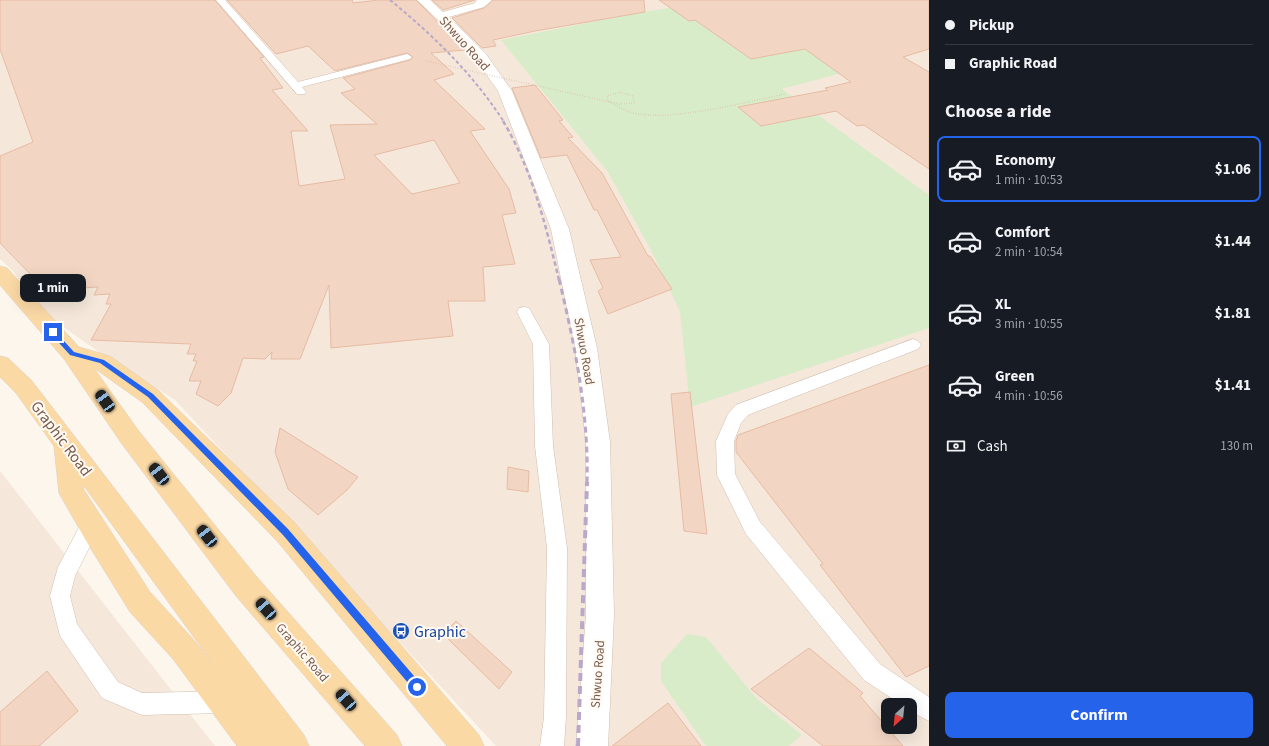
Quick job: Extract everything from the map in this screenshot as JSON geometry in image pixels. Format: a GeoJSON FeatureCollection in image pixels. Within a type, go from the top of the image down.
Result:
{"type":"FeatureCollection","features":[{"type":"Feature","properties":{"kind":"main road","name":"Graphic Road"},"geometry":{"type":"LineString","coordinates":[[0,273],[72,353],[130,437],[246,586],[386,746]]}},
{"type":"Feature","properties":{"kind":"main road"},"geometry":{"type":"LineString","coordinates":[[72,353],[102,362],[150,396],[286,532],[468,746]]}},
{"type":"Feature","properties":{"kind":"main road","name":"Graphic Road"},"geometry":{"type":"LineString","coordinates":[[0,364],[24,387],[294,746]]}},
{"type":"Feature","properties":{"kind":"main road"},"geometry":{"type":"LineString","coordinates":[[0,379],[24,387]]}},
{"type":"Feature","properties":{"kind":"main road"},"geometry":{"type":"LineString","coordinates":[[66,443],[72,493],[140,602],[183,649],[224,702],[248,742]]}},
{"type":"Feature","properties":{"kind":"street","name":"Shwuo Road"},"geometry":{"type":"LineString","coordinates":[[423,0],[441,16],[481,57],[505,91],[560,229],[586,348],[598,442],[600,615],[592,746]]}},
{"type":"Feature","properties":{"kind":"street"},"geometry":{"type":"LineString","coordinates":[[441,16],[480,5],[482,1],[486,0]]}},
{"type":"Feature","properties":{"kind":"lane"},"geometry":{"type":"LineString","coordinates":[[220,0],[299,89],[407,57]]}},
{"type":"Feature","properties":{"kind":"lane"},"geometry":{"type":"LineString","coordinates":[[524,312],[541,344],[544,446],[557,548],[556,717],[552,746]]}},
{"type":"Feature","properties":{"kind":"lane"},"geometry":{"type":"LineString","coordinates":[[913,345],[742,410],[734,419],[725,441],[726,476],[753,528],[872,672],[929,710]]}},
{"type":"Feature","properties":{"kind":"lane"},"geometry":{"type":"LineString","coordinates":[[91,524],[65,574],[60,596],[66,630],[110,690],[142,704],[224,702]]}},
{"type":"Feature","properties":{"kind":"path"},"geometry":{"type":"LineString","coordinates":[[426,61],[619,104],[634,103],[633,96],[618,92],[607,96],[608,101],[619,108],[644,115],[684,113],[785,94]]}},
{"type":"Feature","properties":{"kind":"shaded area"},"geometry":{"type":"Polygon","coordinates":[[[0,0],[929,0],[929,746],[496,746],[175,400],[99,352],[36,308],[13,271],[0,259],[0,0]]]}},
{"type":"Feature","properties":{"kind":"shaded area"},"geometry":{"type":"Polygon","coordinates":[[[0,471],[215,746],[0,746],[0,471]]]}},
{"type":"Feature","properties":{"kind":"green space"},"geometry":{"type":"Polygon","coordinates":[[[718,0],[882,62],[782,89],[929,195],[929,328],[690,407],[680,312],[653,254],[608,172],[501,40],[638,13],[718,0]]]}},
{"type":"Feature","properties":{"kind":"green space"},"geometry":{"type":"Polygon","coordinates":[[[687,634],[706,637],[757,699],[802,735],[789,746],[706,746],[661,681],[661,663],[687,634]]]}},
{"type":"Feature","properties":{"kind":"building"},"geometry":{"type":"Polygon","coordinates":[[[0,0],[215,0],[264,57],[260,58],[283,88],[272,90],[308,131],[291,131],[299,186],[345,179],[330,125],[377,124],[341,93],[355,89],[343,78],[410,60],[413,57],[407,53],[335,71],[308,46],[276,54],[227,0],[352,0],[353,3],[379,0],[416,0],[465,50],[431,53],[454,74],[434,80],[485,129],[470,131],[509,189],[516,213],[502,215],[515,264],[483,267],[485,301],[448,301],[453,336],[331,348],[329,285],[300,359],[271,359],[272,352],[265,359],[243,358],[231,393],[218,406],[196,394],[201,381],[189,381],[197,361],[193,361],[196,354],[187,354],[191,344],[91,340],[111,304],[106,304],[110,294],[94,295],[98,287],[50,290],[33,282],[35,279],[0,243],[0,156],[33,142],[0,49],[0,0]],[[434,140],[374,155],[412,194],[460,183],[434,140]]]}},
{"type":"Feature","properties":{"kind":"building"},"geometry":{"type":"Polygon","coordinates":[[[432,0],[475,0],[443,10],[432,0]]]}},
{"type":"Feature","properties":{"kind":"building"},"geometry":{"type":"Polygon","coordinates":[[[493,0],[644,0],[645,12],[535,31],[493,40],[496,46],[482,48],[452,18],[484,8],[493,0]]]}},
{"type":"Feature","properties":{"kind":"building"},"geometry":{"type":"Polygon","coordinates":[[[659,0],[929,0],[929,49],[903,57],[929,72],[929,169],[864,125],[857,126],[836,111],[761,126],[738,107],[828,90],[825,88],[851,82],[805,49],[751,59],[695,20],[689,21],[659,0]]]}},
{"type":"Feature","properties":{"kind":"building"},"geometry":{"type":"Polygon","coordinates":[[[535,85],[563,120],[559,121],[573,137],[568,138],[602,173],[648,256],[650,256],[672,289],[608,314],[598,291],[603,288],[590,260],[621,257],[597,210],[594,210],[567,155],[541,158],[512,88],[535,85]]]}},
{"type":"Feature","properties":{"kind":"building"},"geometry":{"type":"Polygon","coordinates":[[[929,365],[929,666],[906,677],[820,565],[823,564],[736,452],[736,441],[738,435],[929,365]]]}},
{"type":"Feature","properties":{"kind":"building"},"geometry":{"type":"Polygon","coordinates":[[[690,392],[707,534],[684,531],[671,394],[690,392]]]}},
{"type":"Feature","properties":{"kind":"building"},"geometry":{"type":"Polygon","coordinates":[[[280,428],[358,477],[347,490],[318,515],[288,489],[275,452],[280,428]]]}},
{"type":"Feature","properties":{"kind":"building"},"geometry":{"type":"Polygon","coordinates":[[[508,467],[529,471],[528,492],[507,489],[508,467]]]}},
{"type":"Feature","properties":{"kind":"building"},"geometry":{"type":"Polygon","coordinates":[[[456,621],[512,672],[499,689],[443,634],[456,621]]]}},
{"type":"Feature","properties":{"kind":"building"},"geometry":{"type":"Polygon","coordinates":[[[809,648],[863,693],[860,696],[881,720],[881,734],[893,734],[903,746],[823,746],[751,689],[809,648]]]}},
{"type":"Feature","properties":{"kind":"building"},"geometry":{"type":"Polygon","coordinates":[[[47,671],[78,711],[39,746],[0,746],[0,712],[47,671]]]}},
{"type":"Feature","properties":{"kind":"building"},"geometry":{"type":"Polygon","coordinates":[[[668,703],[701,746],[612,746],[668,703]]]}},
{"type":"Feature","properties":{"kind":"railway"},"geometry":{"type":"LineString","coordinates":[[390,0],[452,56],[492,104],[504,122]]}},
{"type":"Feature","properties":{"kind":"railway"},"geometry":{"type":"LineString","coordinates":[[503,121],[513,139],[530,178],[549,239],[559,280]]}},
{"type":"Feature","properties":{"kind":"railway"},"geometry":{"type":"LineString","coordinates":[[559,279],[580,380],[586,431],[587,482]]}},
{"type":"Feature","properties":{"kind":"railway"},"geometry":{"type":"LineString","coordinates":[[578,746],[587,482]]}},
{"type":"Feature","properties":{"kind":"place","name":"Graphic"},"geometry":{"type":"Point","coordinates":[401,631]}},
{"type":"Feature","properties":{"kind":"route"},"geometry":{"type":"LineString","coordinates":[[53,332],[72,353],[102,362],[150,396],[286,532],[417,687]]}}]}
